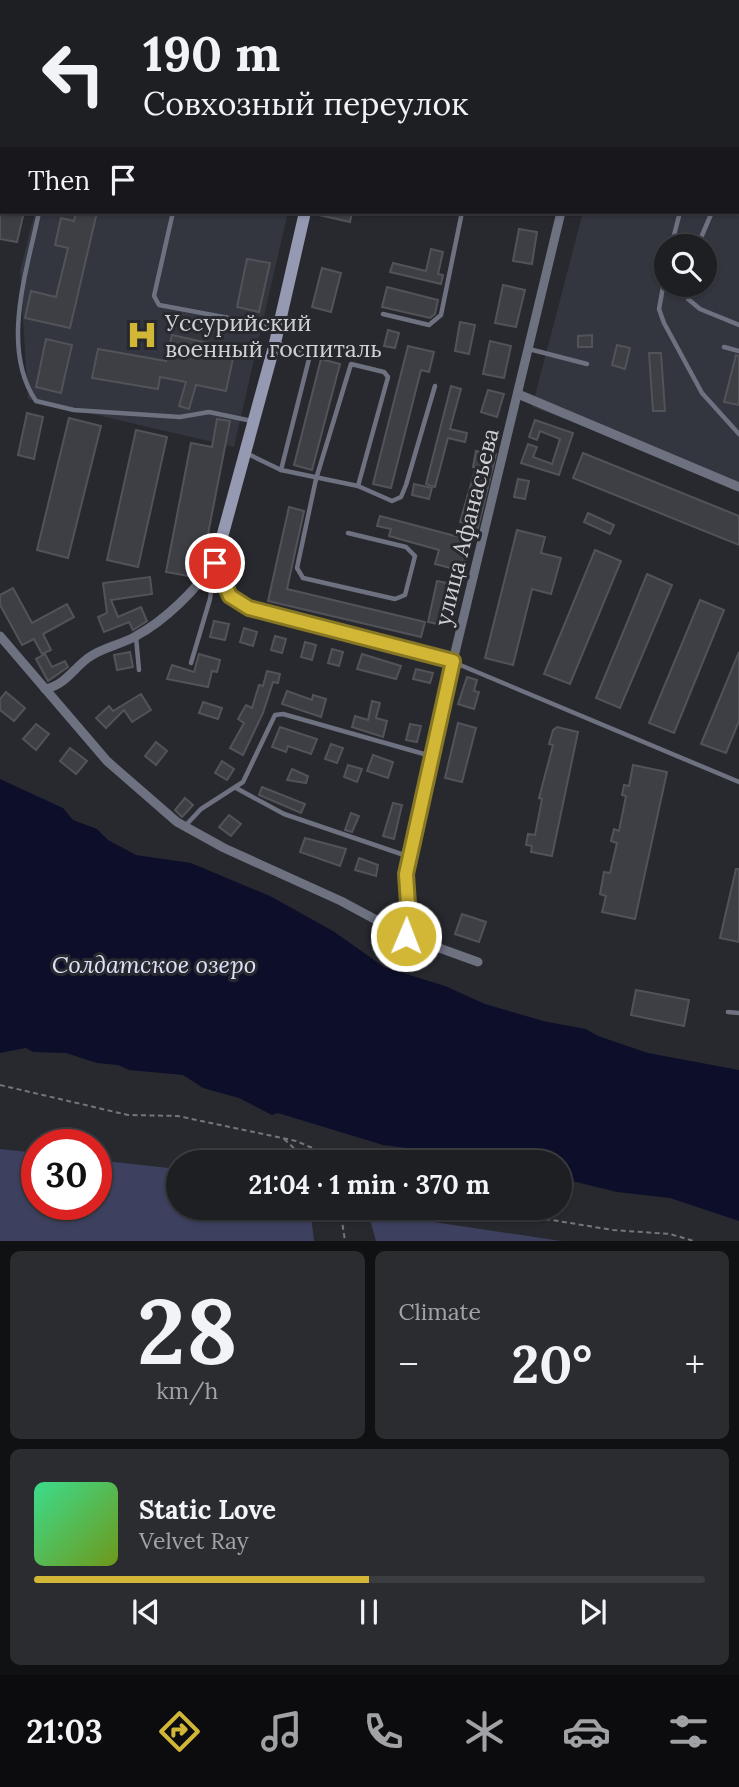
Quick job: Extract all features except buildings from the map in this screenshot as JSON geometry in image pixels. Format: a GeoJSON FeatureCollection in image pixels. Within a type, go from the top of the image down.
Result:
{"type":"FeatureCollection","features":[{"type":"Feature","properties":{"kind":"street"},"geometry":{"type":"LineString","coordinates":[[45,689],[56,687],[88,658],[103,649],[136,636],[200,584],[215,563],[275,343],[306,214]]}},
{"type":"Feature","properties":{"kind":"street","name":"улица Афанасьева"},"geometry":{"type":"LineString","coordinates":[[406,936],[409,919],[406,874],[453,661],[561,214]]}},
{"type":"Feature","properties":{"kind":"street"},"geometry":{"type":"LineString","coordinates":[[518,394],[739,487]]}},
{"type":"Feature","properties":{"kind":"street"},"geometry":{"type":"LineString","coordinates":[[215,563],[230,596],[249,608],[453,661]]}},
{"type":"Feature","properties":{"kind":"street"},"geometry":{"type":"LineString","coordinates":[[0,639],[107,761],[184,827],[341,901],[406,936],[478,962]]}},
{"type":"Feature","properties":{"kind":"lane"},"geometry":{"type":"LineString","coordinates":[[38,214],[18,319],[19,371],[36,401],[74,411],[180,417],[209,412],[253,421]]}},
{"type":"Feature","properties":{"kind":"lane"},"geometry":{"type":"LineString","coordinates":[[173,214],[154,296],[159,305],[279,327]]}},
{"type":"Feature","properties":{"kind":"lane"},"geometry":{"type":"LineString","coordinates":[[383,314],[429,325],[436,322],[441,315],[462,214]]}},
{"type":"Feature","properties":{"kind":"lane"},"geometry":{"type":"LineString","coordinates":[[674,234],[679,214]]}},
{"type":"Feature","properties":{"kind":"lane"},"geometry":{"type":"LineString","coordinates":[[702,234],[711,214]]}},
{"type":"Feature","properties":{"kind":"lane"},"geometry":{"type":"LineString","coordinates":[[661,297],[659,309],[664,323],[702,393],[739,434]]}},
{"type":"Feature","properties":{"kind":"lane"},"geometry":{"type":"LineString","coordinates":[[688,297],[700,309],[739,325]]}},
{"type":"Feature","properties":{"kind":"lane"},"geometry":{"type":"LineString","coordinates":[[275,343],[302,351],[309,359],[281,470]]}},
{"type":"Feature","properties":{"kind":"lane"},"geometry":{"type":"LineString","coordinates":[[724,347],[739,351]]}},
{"type":"Feature","properties":{"kind":"lane"},"geometry":{"type":"LineString","coordinates":[[528,349],[587,365]]}},
{"type":"Feature","properties":{"kind":"lane"},"geometry":{"type":"LineString","coordinates":[[348,533],[407,547],[415,556],[405,595],[395,599],[303,578],[298,568],[316,479],[351,364],[384,372],[388,377],[358,486]]}},
{"type":"Feature","properties":{"kind":"lane"},"geometry":{"type":"LineString","coordinates":[[246,452],[281,470],[358,486],[392,501],[401,496],[435,386]]}},
{"type":"Feature","properties":{"kind":"lane"},"geometry":{"type":"LineString","coordinates":[[191,663],[210,599],[215,563]]}},
{"type":"Feature","properties":{"kind":"lane"},"geometry":{"type":"LineString","coordinates":[[136,636],[139,670]]}},
{"type":"Feature","properties":{"kind":"lane"},"geometry":{"type":"LineString","coordinates":[[453,661],[739,782]]}},
{"type":"Feature","properties":{"kind":"lane"},"geometry":{"type":"LineString","coordinates":[[184,827],[201,809],[236,788],[250,774],[275,715],[282,713],[432,757]]}},
{"type":"Feature","properties":{"kind":"lane"},"geometry":{"type":"LineString","coordinates":[[236,788],[284,814],[410,857]]}},
{"type":"Feature","properties":{"kind":"lane"},"geometry":{"type":"LineString","coordinates":[[728,1012],[739,1013]]}},
{"type":"Feature","properties":{"kind":"path"},"geometry":{"type":"LineString","coordinates":[[0,1085],[128,1115],[178,1116],[296,1141],[317,1150]]}},
{"type":"Feature","properties":{"kind":"path"},"geometry":{"type":"LineString","coordinates":[[284,1139],[296,1150]]}},
{"type":"Feature","properties":{"kind":"path"},"geometry":{"type":"LineString","coordinates":[[342,1220],[345,1241]]}},
{"type":"Feature","properties":{"kind":"path"},"geometry":{"type":"LineString","coordinates":[[552,1220],[613,1230],[670,1234],[694,1241]]}},
{"type":"Feature","properties":{"kind":"shaded area","name":"Уссурийский военный госпиталь"},"geometry":{"type":"Polygon","coordinates":[[[34,214],[288,214],[234,447],[28,399],[20,271],[34,214]]]}},
{"type":"Feature","properties":{"kind":"shaded area"},"geometry":{"type":"Polygon","coordinates":[[[582,214],[739,214],[739,482],[532,407],[582,214]]]}},
{"type":"Feature","properties":{"kind":"shaded area"},"geometry":{"type":"Polygon","coordinates":[[[0,1149],[21,1151],[21,1220],[112,1220],[112,1162],[166,1168],[166,1220],[311,1220],[314,1241],[0,1241],[0,1149]]]}},
{"type":"Feature","properties":{"kind":"shaded area"},"geometry":{"type":"Polygon","coordinates":[[[370,1220],[427,1221],[561,1241],[376,1241],[370,1220]]]}},
{"type":"Feature","properties":{"kind":"water","name":"Солдатское озеро"},"geometry":{"type":"Polygon","coordinates":[[[0,779],[63,808],[73,820],[97,829],[108,840],[136,855],[191,863],[270,896],[333,931],[384,967],[445,986],[485,1004],[543,1021],[586,1029],[598,1036],[648,1053],[739,1070],[739,1221],[670,1198],[617,1192],[572,1181],[572,1150],[424,1150],[383,1145],[278,1113],[272,1115],[239,1098],[203,1088],[183,1075],[129,1070],[66,1053],[33,1052],[26,1048],[0,1053],[0,779]]]}},
{"type":"Feature","properties":{"kind":"place","name":"Уссурийский военный госпиталь"},"geometry":{"type":"Point","coordinates":[142,335]}},
{"type":"Feature","properties":{"kind":"route"},"geometry":{"type":"LineString","coordinates":[[215,563],[230,596],[249,608],[453,661],[406,874],[409,929],[406,936]]}}]}
